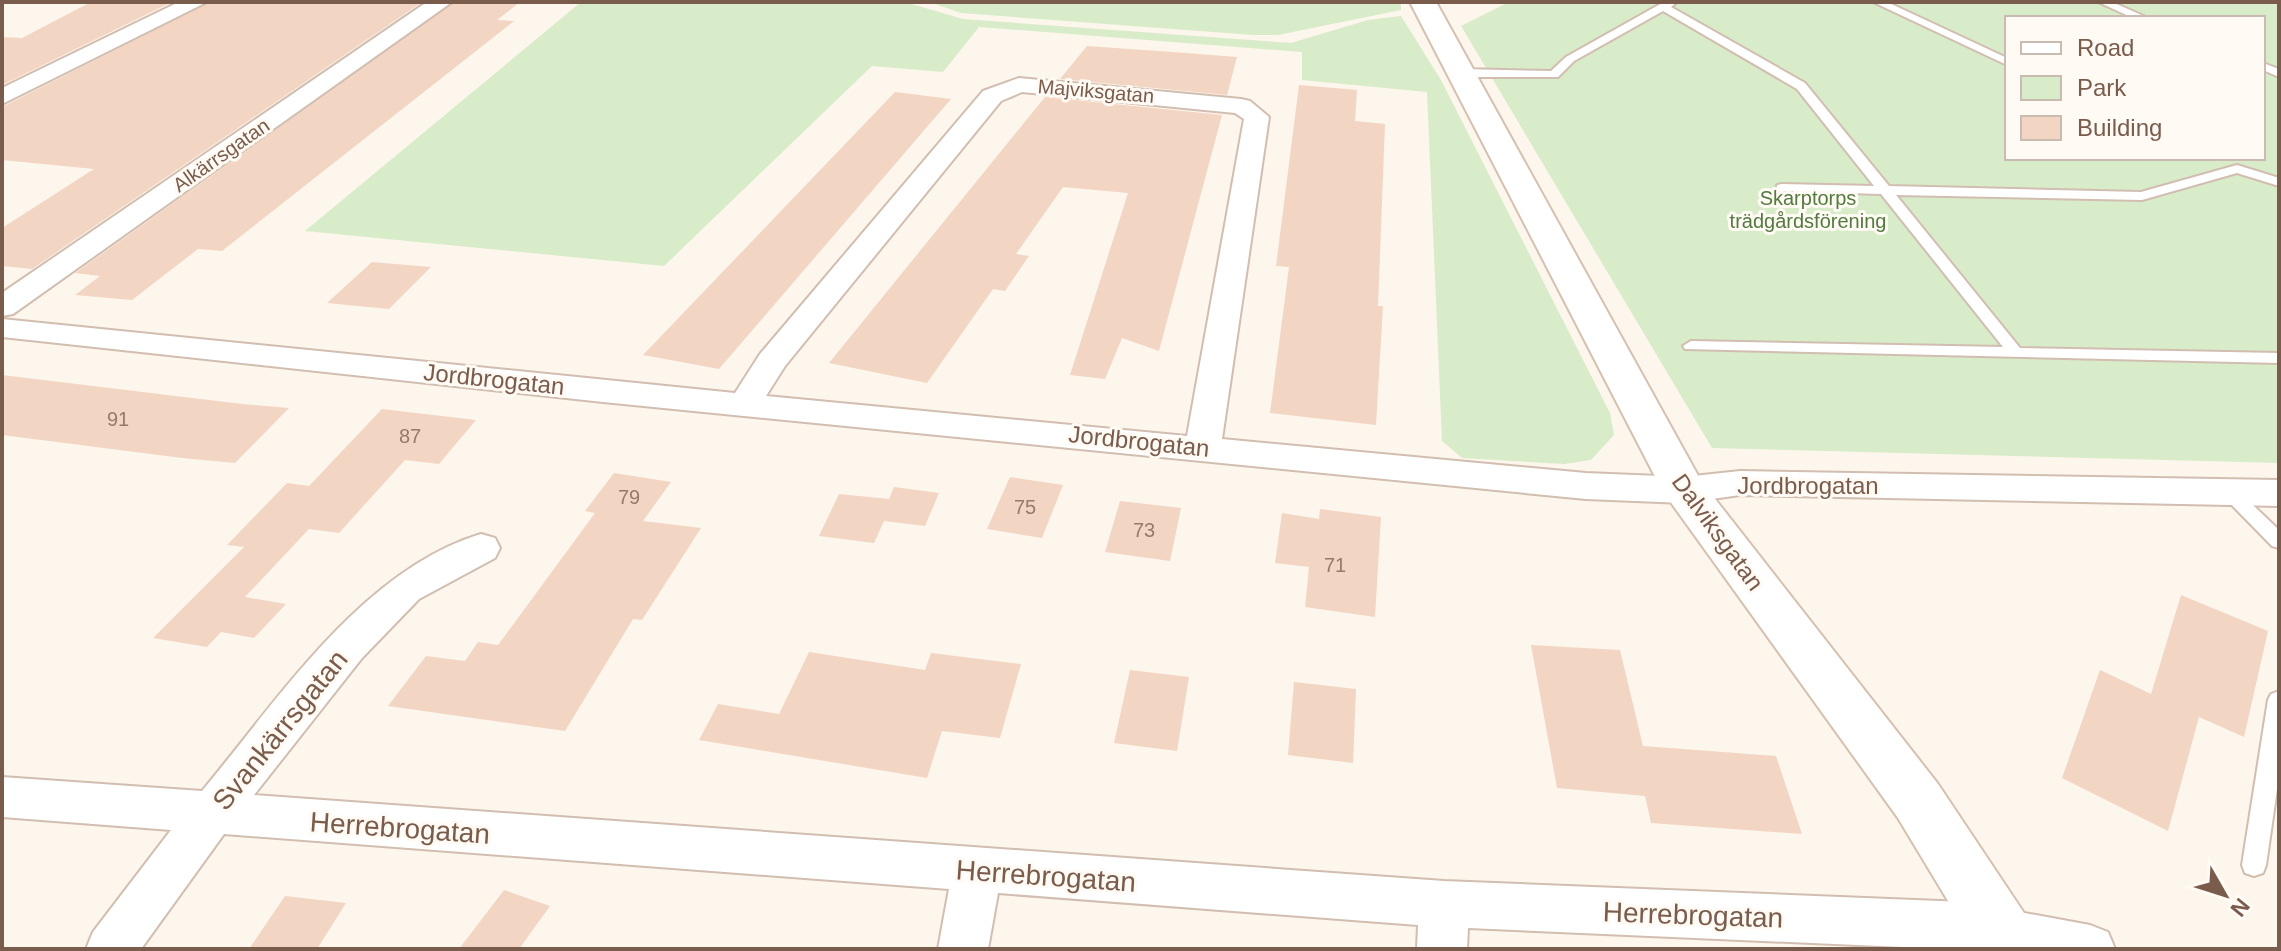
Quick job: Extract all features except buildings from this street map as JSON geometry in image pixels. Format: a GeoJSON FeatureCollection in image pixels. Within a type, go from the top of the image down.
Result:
{"type":"FeatureCollection","features":[{"type":"Feature","properties":{"kind":"street"},"geometry":{"type":"LineString","coordinates":[[2,97],[196,2]]}},
{"type":"Feature","properties":{"kind":"street","name":"Alkärrsgatan"},"geometry":{"type":"LineString","coordinates":[[2,307],[441,2]]}},
{"type":"Feature","properties":{"kind":"street","name":"Dalviksgatan"},"geometry":{"type":"LineString","coordinates":[[1423,2],[1684,490],[1918,801],[2006,940]]}},
{"type":"Feature","properties":{"kind":"street","name":"Majviksgatan"},"geometry":{"type":"LineString","coordinates":[[746,402],[771,361],[992,96],[1019,85],[1118,92],[1241,106],[1257,117],[1203,447]]}},
{"type":"Feature","properties":{"kind":"street","name":"Jordbrogatan"},"geometry":{"type":"LineString","coordinates":[[2,328],[603,391],[746,402],[1586,486],[1684,490],[1740,483],[2279,493]]}},
{"type":"Feature","properties":{"kind":"street","name":"Svankärrsgatan"},"geometry":{"type":"LineString","coordinates":[[111,949],[212,813],[347,647],[405,589],[481,548]]}},
{"type":"Feature","properties":{"kind":"street","name":"Herrebrogatan"},"geometry":{"type":"LineString","coordinates":[[2,797],[977,871],[1443,927],[2006,940],[2090,949]]}},
{"type":"Feature","properties":{"kind":"street"},"geometry":{"type":"LineString","coordinates":[[963,949],[977,871]]}},
{"type":"Feature","properties":{"kind":"lane"},"geometry":{"type":"LineString","coordinates":[[1878,2],[2005,61]]}},
{"type":"Feature","properties":{"kind":"lane"},"geometry":{"type":"LineString","coordinates":[[2103,2],[2138,16]]}},
{"type":"Feature","properties":{"kind":"lane"},"geometry":{"type":"LineString","coordinates":[[1461,73],[1554,75],[1570,59],[1668,5],[1801,86],[2016,353]]}},
{"type":"Feature","properties":{"kind":"lane"},"geometry":{"type":"LineString","coordinates":[[2218,160],[2279,182]]}},
{"type":"Feature","properties":{"kind":"lane"},"geometry":{"type":"LineString","coordinates":[[1782,188],[2142,196],[2237,169]]}},
{"type":"Feature","properties":{"kind":"lane"},"geometry":{"type":"LineString","coordinates":[[1691,346],[2279,358]]}},
{"type":"Feature","properties":{"kind":"lane"},"geometry":{"type":"LineString","coordinates":[[2229,492],[2279,541]]}},
{"type":"Feature","properties":{"kind":"lane"},"geometry":{"type":"LineString","coordinates":[[2254,865],[2279,700]]}},
{"type":"Feature","properties":{"kind":"green space"},"geometry":{"type":"Polygon","coordinates":[[[581,2],[905,2],[963,19],[1291,43],[1368,20],[1401,16],[1441,80],[1610,413],[1614,435],[1591,460],[1564,464],[1462,458],[1442,441],[1427,92],[1302,80],[1302,52],[979,27],[943,72],[872,66],[664,266],[305,231],[581,2]]]}},
{"type":"Feature","properties":{"kind":"green space"},"geometry":{"type":"Polygon","coordinates":[[[929,2],[1401,2],[1401,10],[1278,35],[1253,35],[961,13],[929,2]]]}},
{"type":"Feature","properties":{"kind":"green space","name":"Skarptorps trädgårdsförening"},"geometry":{"type":"Polygon","coordinates":[[[1509,2],[2279,2],[2279,463],[1712,448],[1461,26],[1509,2]]]}}]}
